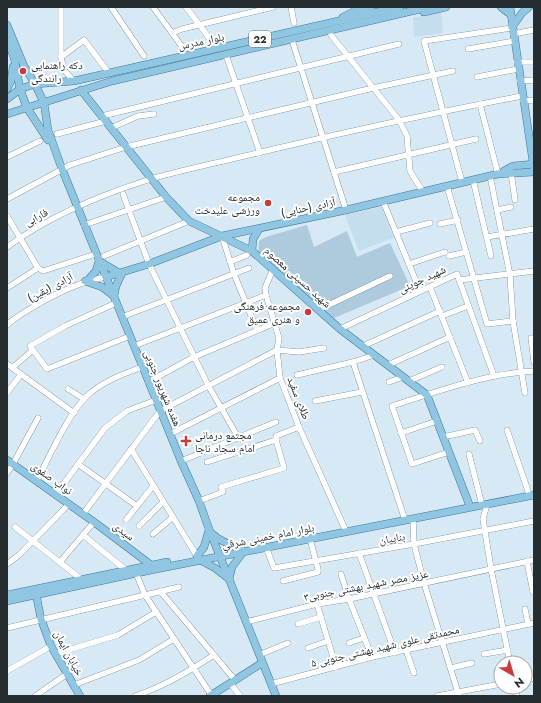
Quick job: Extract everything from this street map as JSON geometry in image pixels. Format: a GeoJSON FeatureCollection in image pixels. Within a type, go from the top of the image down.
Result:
{"type":"FeatureCollection","features":[{"type":"Feature","properties":{"kind":"main road"},"geometry":{"type":"LineString","coordinates":[[371,13],[400,7]]}},
{"type":"Feature","properties":{"kind":"main road"},"geometry":{"type":"LineString","coordinates":[[334,22],[354,9],[371,13],[429,7]]}},
{"type":"Feature","properties":{"kind":"main road"},"geometry":{"type":"LineString","coordinates":[[349,26],[373,24],[446,7]]}},
{"type":"Feature","properties":{"kind":"main road"},"geometry":{"type":"LineString","coordinates":[[501,7],[510,10],[534,165]]}},
{"type":"Feature","properties":{"kind":"main road"},"geometry":{"type":"LineString","coordinates":[[513,32],[522,13],[529,7]]}},
{"type":"Feature","properties":{"kind":"main road","name":"بلوار مدرس"},"geometry":{"type":"LineString","coordinates":[[35,84],[72,82],[371,13]]}},
{"type":"Feature","properties":{"kind":"main road","name":"بلوار مدرس"},"geometry":{"type":"LineString","coordinates":[[27,108],[112,81],[349,26],[371,13]]}},
{"type":"Feature","properties":{"kind":"main road"},"geometry":{"type":"LineString","coordinates":[[7,25],[24,66],[44,103],[48,130],[77,207]]}},
{"type":"Feature","properties":{"kind":"main road"},"geometry":{"type":"LineString","coordinates":[[7,40],[14,57],[20,89],[27,108],[44,133],[58,159]]}},
{"type":"Feature","properties":{"kind":"main road"},"geometry":{"type":"LineString","coordinates":[[7,89],[12,77],[14,57]]}},
{"type":"Feature","properties":{"kind":"main road"},"geometry":{"type":"LineString","coordinates":[[72,82],[61,85],[61,89],[65,91],[92,83],[112,81]]}},
{"type":"Feature","properties":{"kind":"main road","name":"22"},"geometry":{"type":"LineString","coordinates":[[7,99],[20,89],[35,84]]}},
{"type":"Feature","properties":{"kind":"main road","name":"شهید حسینی معصوم"},"geometry":{"type":"LineString","coordinates":[[81,90],[166,196],[189,221],[222,236],[274,269],[340,329],[427,395]]}},
{"type":"Feature","properties":{"kind":"main road"},"geometry":{"type":"LineString","coordinates":[[7,114],[27,108]]}},
{"type":"Feature","properties":{"kind":"main road","name":"آزادی (حنایی)"},"geometry":{"type":"LineString","coordinates":[[498,174],[513,166],[534,165]]}},
{"type":"Feature","properties":{"kind":"main road","name":"آزادی (حنایی)"},"geometry":{"type":"LineString","coordinates":[[106,277],[149,264],[222,236],[346,210],[498,174],[511,172],[534,172]]}},
{"type":"Feature","properties":{"kind":"main road","name":"هفده شهریور جنوبی"},"geometry":{"type":"LineString","coordinates":[[77,207],[100,257],[106,277],[148,382],[180,461],[199,501],[276,696]]}},
{"type":"Feature","properties":{"kind":"main road"},"geometry":{"type":"LineString","coordinates":[[198,245],[203,238],[204,233],[199,226]]}},
{"type":"Feature","properties":{"kind":"main road"},"geometry":{"type":"LineString","coordinates":[[249,253],[252,239],[259,229]]}},
{"type":"Feature","properties":{"kind":"main road"},"geometry":{"type":"LineString","coordinates":[[100,257],[122,273],[116,286],[115,299],[102,287],[86,281],[96,271],[100,257]]}},
{"type":"Feature","properties":{"kind":"main road"},"geometry":{"type":"LineString","coordinates":[[427,395],[469,504]]}},
{"type":"Feature","properties":{"kind":"main road","name":"نواب صفوی"},"geometry":{"type":"LineString","coordinates":[[7,460],[84,514]]}},
{"type":"Feature","properties":{"kind":"main road","name":"بلوار امام خمینی شرقي"},"geometry":{"type":"LineString","coordinates":[[242,550],[266,547],[413,519],[532,492]]}},
{"type":"Feature","properties":{"kind":"main road","name":"بلوار امام خمینی شرقي"},"geometry":{"type":"LineString","coordinates":[[7,601],[151,567],[469,504],[484,503]]}},
{"type":"Feature","properties":{"kind":"main road","name":"سیدی"},"geometry":{"type":"LineString","coordinates":[[84,514],[151,567]]}},
{"type":"Feature","properties":{"kind":"main road"},"geometry":{"type":"LineString","coordinates":[[209,529],[223,542],[242,550],[232,567],[229,580],[215,568],[198,558],[204,547],[209,529]]}},
{"type":"Feature","properties":{"kind":"main road","name":"بلوار امام خمینی شرقي"},"geometry":{"type":"LineString","coordinates":[[7,595],[126,570],[139,571]]}},
{"type":"Feature","properties":{"kind":"main road","name":"خیابان ایمان"},"geometry":{"type":"LineString","coordinates":[[36,594],[40,619],[51,646],[80,696]]}},
{"type":"Feature","properties":{"kind":"main road"},"geometry":{"type":"LineString","coordinates":[[211,696],[262,663]]}},
{"type":"Feature","properties":{"kind":"street"},"geometry":{"type":"LineString","coordinates":[[61,7],[61,57],[64,70],[72,82]]}},
{"type":"Feature","properties":{"kind":"street"},"geometry":{"type":"LineString","coordinates":[[111,7],[144,56]]}},
{"type":"Feature","properties":{"kind":"street"},"geometry":{"type":"LineString","coordinates":[[153,7],[183,48]]}},
{"type":"Feature","properties":{"kind":"street"},"geometry":{"type":"LineString","coordinates":[[186,7],[213,43]]}},
{"type":"Feature","properties":{"kind":"street"},"geometry":{"type":"LineString","coordinates":[[172,33],[257,9],[273,7]]}},
{"type":"Feature","properties":{"kind":"street"},"geometry":{"type":"LineString","coordinates":[[291,7],[294,23]]}},
{"type":"Feature","properties":{"kind":"street"},"geometry":{"type":"LineString","coordinates":[[462,182],[432,76],[424,41],[534,30]]}},
{"type":"Feature","properties":{"kind":"street"},"geometry":{"type":"LineString","coordinates":[[468,49],[513,32]]}},
{"type":"Feature","properties":{"kind":"street"},"geometry":{"type":"LineString","coordinates":[[332,35],[400,120],[407,136],[410,170],[422,192]]}},
{"type":"Feature","properties":{"kind":"street"},"geometry":{"type":"LineString","coordinates":[[61,57],[84,40],[109,73]]}},
{"type":"Feature","properties":{"kind":"street"},"geometry":{"type":"LineString","coordinates":[[292,40],[346,210]]}},
{"type":"Feature","properties":{"kind":"street"},"geometry":{"type":"LineString","coordinates":[[57,134],[104,118],[236,83],[399,44]]}},
{"type":"Feature","properties":{"kind":"street"},"geometry":{"type":"LineString","coordinates":[[226,55],[260,153]]}},
{"type":"Feature","properties":{"kind":"street"},"geometry":{"type":"LineString","coordinates":[[477,77],[534,62]]}},
{"type":"Feature","properties":{"kind":"street"},"geometry":{"type":"LineString","coordinates":[[7,199],[70,165],[126,147],[453,70]]}},
{"type":"Feature","properties":{"kind":"street"},"geometry":{"type":"LineString","coordinates":[[520,81],[534,80]]}},
{"type":"Feature","properties":{"kind":"street","name":"فارابی"},"geometry":{"type":"LineString","coordinates":[[7,247],[20,238],[77,207],[152,179],[323,137],[443,111],[480,104],[523,99],[534,100]]}},
{"type":"Feature","properties":{"kind":"street"},"geometry":{"type":"LineString","coordinates":[[480,104],[498,174]]}},
{"type":"Feature","properties":{"kind":"street"},"geometry":{"type":"LineString","coordinates":[[111,128],[138,116],[154,114]]}},
{"type":"Feature","properties":{"kind":"street"},"geometry":{"type":"LineString","coordinates":[[334,172],[476,139]]}},
{"type":"Feature","properties":{"kind":"street"},"geometry":{"type":"LineString","coordinates":[[7,157],[40,142]]}},
{"type":"Feature","properties":{"kind":"street"},"geometry":{"type":"LineString","coordinates":[[511,172],[515,200]]}},
{"type":"Feature","properties":{"kind":"street"},"geometry":{"type":"LineString","coordinates":[[490,176],[510,274],[513,321],[525,393]]}},
{"type":"Feature","properties":{"kind":"street"},"geometry":{"type":"LineString","coordinates":[[473,180],[491,256]]}},
{"type":"Feature","properties":{"kind":"street"},"geometry":{"type":"LineString","coordinates":[[447,186],[487,324],[513,321]]}},
{"type":"Feature","properties":{"kind":"street"},"geometry":{"type":"LineString","coordinates":[[123,194],[149,264],[208,385],[238,437]]}},
{"type":"Feature","properties":{"kind":"street"},"geometry":{"type":"LineString","coordinates":[[84,225],[166,196]]}},
{"type":"Feature","properties":{"kind":"street"},"geometry":{"type":"LineString","coordinates":[[383,201],[420,291]]}},
{"type":"Feature","properties":{"kind":"street"},"geometry":{"type":"LineString","coordinates":[[497,210],[511,207]]}},
{"type":"Feature","properties":{"kind":"street"},"geometry":{"type":"LineString","coordinates":[[7,216],[38,268],[43,271],[100,257],[189,221]]}},
{"type":"Feature","properties":{"kind":"street"},"geometry":{"type":"LineString","coordinates":[[440,224],[458,220]]}},
{"type":"Feature","properties":{"kind":"street"},"geometry":{"type":"LineString","coordinates":[[396,232],[430,223]]}},
{"type":"Feature","properties":{"kind":"street"},"geometry":{"type":"LineString","coordinates":[[486,236],[534,229]]}},
{"type":"Feature","properties":{"kind":"street"},"geometry":{"type":"LineString","coordinates":[[222,236],[234,274],[257,330]]}},
{"type":"Feature","properties":{"kind":"street"},"geometry":{"type":"LineString","coordinates":[[409,264],[447,254],[466,252]]}},
{"type":"Feature","properties":{"kind":"street"},"geometry":{"type":"LineString","coordinates":[[230,262],[249,253]]}},
{"type":"Feature","properties":{"kind":"street"},"geometry":{"type":"LineString","coordinates":[[7,288],[38,268]]}},
{"type":"Feature","properties":{"kind":"street"},"geometry":{"type":"LineString","coordinates":[[122,317],[249,268]]}},
{"type":"Feature","properties":{"kind":"street"},"geometry":{"type":"LineString","coordinates":[[134,346],[266,295],[265,288],[274,269]]}},
{"type":"Feature","properties":{"kind":"street"},"geometry":{"type":"LineString","coordinates":[[459,280],[534,271]]}},
{"type":"Feature","properties":{"kind":"street","name":"شهید جوینی"},"geometry":{"type":"LineString","coordinates":[[340,329],[457,274],[494,376]]}},
{"type":"Feature","properties":{"kind":"street"},"geometry":{"type":"LineString","coordinates":[[318,310],[390,276]]}},
{"type":"Feature","properties":{"kind":"street","name":"آزادی (یقین)"},"geometry":{"type":"LineString","coordinates":[[8,323],[49,297],[86,281],[106,277]]}},
{"type":"Feature","properties":{"kind":"street"},"geometry":{"type":"LineString","coordinates":[[430,287],[468,383]]}},
{"type":"Feature","properties":{"kind":"street","name":"طلای سفید"},"geometry":{"type":"LineString","coordinates":[[266,295],[279,338],[276,350],[280,378],[299,426],[344,529]]}},
{"type":"Feature","properties":{"kind":"street"},"geometry":{"type":"LineString","coordinates":[[115,299],[30,346],[47,369],[130,336]]}},
{"type":"Feature","properties":{"kind":"street"},"geometry":{"type":"LineString","coordinates":[[363,346],[441,314],[468,306]]}},
{"type":"Feature","properties":{"kind":"street"},"geometry":{"type":"LineString","coordinates":[[148,382],[194,357],[275,323]]}},
{"type":"Feature","properties":{"kind":"street"},"geometry":{"type":"LineString","coordinates":[[388,365],[450,337]]}},
{"type":"Feature","properties":{"kind":"street"},"geometry":{"type":"LineString","coordinates":[[531,338],[534,362]]}},
{"type":"Feature","properties":{"kind":"street"},"geometry":{"type":"LineString","coordinates":[[84,514],[160,411],[276,350],[299,352],[324,348]]}},
{"type":"Feature","properties":{"kind":"street"},"geometry":{"type":"LineString","coordinates":[[33,350],[10,366],[74,413]]}},
{"type":"Feature","properties":{"kind":"street"},"geometry":{"type":"LineString","coordinates":[[297,375],[352,362],[374,355]]}},
{"type":"Feature","properties":{"kind":"street"},"geometry":{"type":"LineString","coordinates":[[352,362],[404,517]]}},
{"type":"Feature","properties":{"kind":"street"},"geometry":{"type":"LineString","coordinates":[[37,480],[74,413],[84,399],[106,382],[142,367]]}},
{"type":"Feature","properties":{"kind":"street"},"geometry":{"type":"LineString","coordinates":[[389,382],[406,379],[442,367]]}},
{"type":"Feature","properties":{"kind":"street"},"geometry":{"type":"LineString","coordinates":[[449,452],[412,464],[392,406],[494,376],[534,371]]}},
{"type":"Feature","properties":{"kind":"street"},"geometry":{"type":"LineString","coordinates":[[7,393],[21,374]]}},
{"type":"Feature","properties":{"kind":"street"},"geometry":{"type":"LineString","coordinates":[[170,434],[220,407],[280,378]]}},
{"type":"Feature","properties":{"kind":"street"},"geometry":{"type":"LineString","coordinates":[[68,389],[84,399]]}},
{"type":"Feature","properties":{"kind":"street"},"geometry":{"type":"LineString","coordinates":[[315,401],[362,392]]}},
{"type":"Feature","properties":{"kind":"street"},"geometry":{"type":"LineString","coordinates":[[56,494],[106,428],[127,410],[156,400]]}},
{"type":"Feature","properties":{"kind":"street"},"geometry":{"type":"LineString","coordinates":[[7,473],[14,464],[38,418]]}},
{"type":"Feature","properties":{"kind":"street"},"geometry":{"type":"LineString","coordinates":[[401,433],[437,421]]}},
{"type":"Feature","properties":{"kind":"street"},"geometry":{"type":"LineString","coordinates":[[180,461],[276,422]]}},
{"type":"Feature","properties":{"kind":"street"},"geometry":{"type":"LineString","coordinates":[[199,501],[223,492],[221,487],[284,468],[276,436],[299,426]]}},
{"type":"Feature","properties":{"kind":"street"},"geometry":{"type":"LineString","coordinates":[[443,437],[475,430],[480,441]]}},
{"type":"Feature","properties":{"kind":"street"},"geometry":{"type":"LineString","coordinates":[[507,430],[532,492]]}},
{"type":"Feature","properties":{"kind":"street"},"geometry":{"type":"LineString","coordinates":[[207,462],[276,440]]}},
{"type":"Feature","properties":{"kind":"street"},"geometry":{"type":"LineString","coordinates":[[131,449],[198,558]]}},
{"type":"Feature","properties":{"kind":"street"},"geometry":{"type":"LineString","coordinates":[[469,454],[484,503],[483,519],[491,569],[509,655]]}},
{"type":"Feature","properties":{"kind":"street"},"geometry":{"type":"LineString","coordinates":[[78,464],[137,506]]}},
{"type":"Feature","properties":{"kind":"street"},"geometry":{"type":"LineString","coordinates":[[126,520],[153,486]]}},
{"type":"Feature","properties":{"kind":"street"},"geometry":{"type":"LineString","coordinates":[[139,526],[163,502]]}},
{"type":"Feature","properties":{"kind":"street"},"geometry":{"type":"LineString","coordinates":[[7,564],[19,555],[69,504]]}},
{"type":"Feature","properties":{"kind":"street"},"geometry":{"type":"LineString","coordinates":[[153,534],[173,517]]}},
{"type":"Feature","properties":{"kind":"street"},"geometry":{"type":"LineString","coordinates":[[413,519],[414,544],[424,583],[458,694]]}},
{"type":"Feature","properties":{"kind":"street","name":"بناییان"},"geometry":{"type":"LineString","coordinates":[[266,547],[274,568],[359,554],[534,521]]}},
{"type":"Feature","properties":{"kind":"street"},"geometry":{"type":"LineString","coordinates":[[60,562],[94,522]]}},
{"type":"Feature","properties":{"kind":"street"},"geometry":{"type":"LineString","coordinates":[[15,527],[81,579]]}},
{"type":"Feature","properties":{"kind":"street"},"geometry":{"type":"LineString","coordinates":[[83,535],[126,570]]}},
{"type":"Feature","properties":{"kind":"street"},"geometry":{"type":"LineString","coordinates":[[283,581],[318,572],[310,539]]}},
{"type":"Feature","properties":{"kind":"street"},"geometry":{"type":"LineString","coordinates":[[359,554],[395,652]]}},
{"type":"Feature","properties":{"kind":"street","name":"عزیز مصر شهید بهشتی جنوبی۳"},"geometry":{"type":"LineString","coordinates":[[246,622],[317,604],[349,599],[534,560]]}},
{"type":"Feature","properties":{"kind":"street"},"geometry":{"type":"LineString","coordinates":[[526,561],[532,592]]}},
{"type":"Feature","properties":{"kind":"street"},"geometry":{"type":"LineString","coordinates":[[139,571],[145,595],[211,696]]}},
{"type":"Feature","properties":{"kind":"street"},"geometry":{"type":"LineString","coordinates":[[341,574],[349,599],[372,657]]}},
{"type":"Feature","properties":{"kind":"street"},"geometry":{"type":"LineString","coordinates":[[7,628],[179,587]]}},
{"type":"Feature","properties":{"kind":"street"},"geometry":{"type":"LineString","coordinates":[[160,592],[214,655],[240,696]]}},
{"type":"Feature","properties":{"kind":"street"},"geometry":{"type":"LineString","coordinates":[[317,604],[336,667]]}},
{"type":"Feature","properties":{"kind":"street"},"geometry":{"type":"LineString","coordinates":[[526,609],[531,624]]}},
{"type":"Feature","properties":{"kind":"street"},"geometry":{"type":"LineString","coordinates":[[55,654],[118,635],[156,612]]}},
{"type":"Feature","properties":{"kind":"street"},"geometry":{"type":"LineString","coordinates":[[298,624],[321,617]]}},
{"type":"Feature","properties":{"kind":"street","name":"محمدتقی علوی شهید بهشتی جنوبی ۵"},"geometry":{"type":"LineString","coordinates":[[271,684],[372,657],[531,624]]}},
{"type":"Feature","properties":{"kind":"street"},"geometry":{"type":"LineString","coordinates":[[74,685],[139,660],[174,638]]}},
{"type":"Feature","properties":{"kind":"street"},"geometry":{"type":"LineString","coordinates":[[349,643],[364,638]]}},
{"type":"Feature","properties":{"kind":"street"},"geometry":{"type":"LineString","coordinates":[[308,648],[328,641]]}},
{"type":"Feature","properties":{"kind":"street"},"geometry":{"type":"LineString","coordinates":[[259,655],[288,643]]}},
{"type":"Feature","properties":{"kind":"street"},"geometry":{"type":"LineString","coordinates":[[7,671],[51,646]]}},
{"type":"Feature","properties":{"kind":"street"},"geometry":{"type":"LineString","coordinates":[[406,650],[414,673]]}},
{"type":"Feature","properties":{"kind":"street"},"geometry":{"type":"LineString","coordinates":[[484,654],[508,650]]}},
{"type":"Feature","properties":{"kind":"street"},"geometry":{"type":"LineString","coordinates":[[135,696],[151,691],[194,668],[214,655]]}},
{"type":"Feature","properties":{"kind":"street"},"geometry":{"type":"LineString","coordinates":[[451,668],[472,664]]}},
{"type":"Feature","properties":{"kind":"street"},"geometry":{"type":"LineString","coordinates":[[35,696],[67,674]]}},
{"type":"Feature","properties":{"kind":"street"},"geometry":{"type":"LineString","coordinates":[[437,696],[458,694],[493,686]]}},
{"type":"Feature","properties":{"kind":"shaded area"},"geometry":{"type":"Polygon","coordinates":[[[441,11],[443,33],[414,37],[413,18],[441,11]]]}},
{"type":"Feature","properties":{"kind":"shaded area"},"geometry":{"type":"Polygon","coordinates":[[[380,207],[384,208],[396,237],[359,251],[345,215],[380,207]]]}},
{"type":"Feature","properties":{"kind":"shaded area"},"geometry":{"type":"Polygon","coordinates":[[[307,225],[314,247],[347,231],[357,257],[390,243],[410,286],[334,318],[258,255],[259,241],[266,237],[307,225]]]}},
{"type":"Feature","properties":{"kind":"place","name":"دکه راهنمایی رانندگی"},"geometry":{"type":"Point","coordinates":[23,71]}},
{"type":"Feature","properties":{"kind":"place","name":"مجموعه ورزشی علیدخت"},"geometry":{"type":"Point","coordinates":[268,203]}},
{"type":"Feature","properties":{"kind":"place","name":"مجموعه فرهنگی و هنری عمیق"},"geometry":{"type":"Point","coordinates":[308,312]}},
{"type":"Feature","properties":{"kind":"place","name":"مجتمع درمانی امام سجاد ناجا"},"geometry":{"type":"Point","coordinates":[186,441]}}]}
